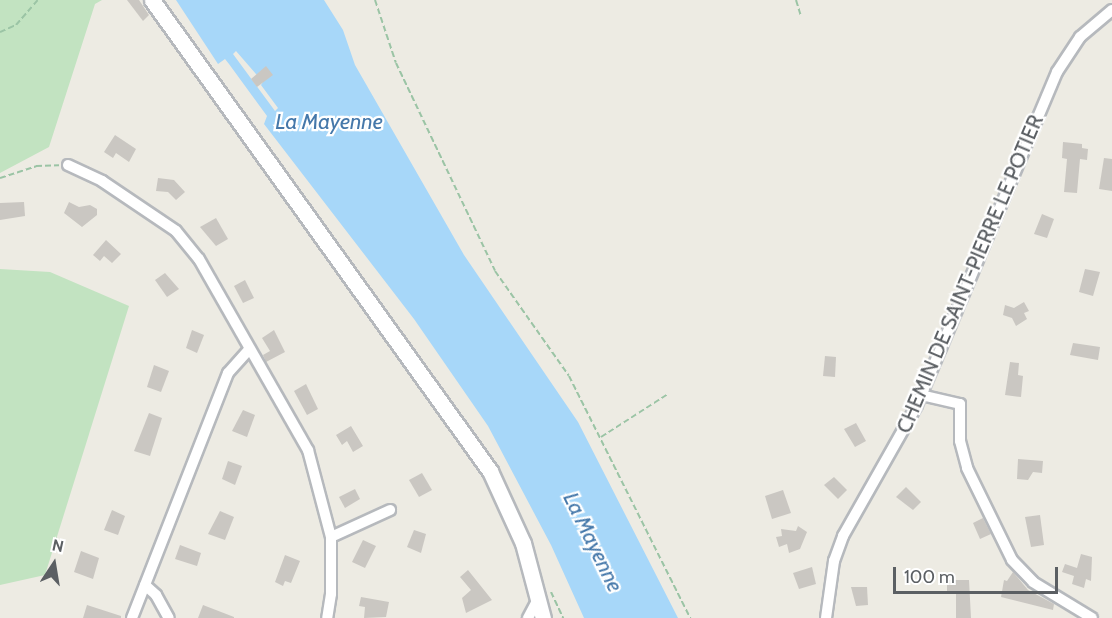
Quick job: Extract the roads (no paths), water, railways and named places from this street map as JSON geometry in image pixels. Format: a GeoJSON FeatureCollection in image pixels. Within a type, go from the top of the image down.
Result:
{"type":"FeatureCollection","features":[{"type":"Feature","properties":{"kind":"main road"},"geometry":{"type":"LineString","coordinates":[[152,0],[484,462],[514,522],[539,597],[543,618]]}},
{"type":"Feature","properties":{"kind":"street","name":"CHEMIN DE SAINT-PIERRE LE POTIER"},"geometry":{"type":"LineString","coordinates":[[826,618],[834,561],[843,537],[921,395],[1057,72],[1080,37],[1112,10]]}},
{"type":"Feature","properties":{"kind":"street"},"geometry":{"type":"LineString","coordinates":[[68,165],[102,181],[176,231],[199,259],[308,450],[331,537],[331,594],[327,618]]}},
{"type":"Feature","properties":{"kind":"street"},"geometry":{"type":"LineString","coordinates":[[132,618],[228,373],[249,350]]}},
{"type":"Feature","properties":{"kind":"street"},"geometry":{"type":"LineString","coordinates":[[921,395],[960,404],[960,441],[967,468],[1012,561],[1033,582],[1075,611],[1092,618]]}},
{"type":"Feature","properties":{"kind":"street"},"geometry":{"type":"LineString","coordinates":[[331,537],[390,510]]}},
{"type":"Feature","properties":{"kind":"street"},"geometry":{"type":"LineString","coordinates":[[144,585],[156,595],[169,618]]}},
{"type":"Feature","properties":{"kind":"street"},"geometry":{"type":"LineString","coordinates":[[528,618],[539,597]]}},
{"type":"Feature","properties":{"kind":"water","name":"La Mayenne"},"geometry":{"type":"Polygon","coordinates":[[[176,0],[324,0],[343,30],[355,65],[464,255],[578,422],[678,618],[584,618],[551,545],[488,426],[414,319],[264,124],[267,116],[229,64],[225,59],[218,64],[176,0]],[[236,51],[233,54],[275,111],[278,108],[261,85],[263,82],[236,51]]]}}]}
